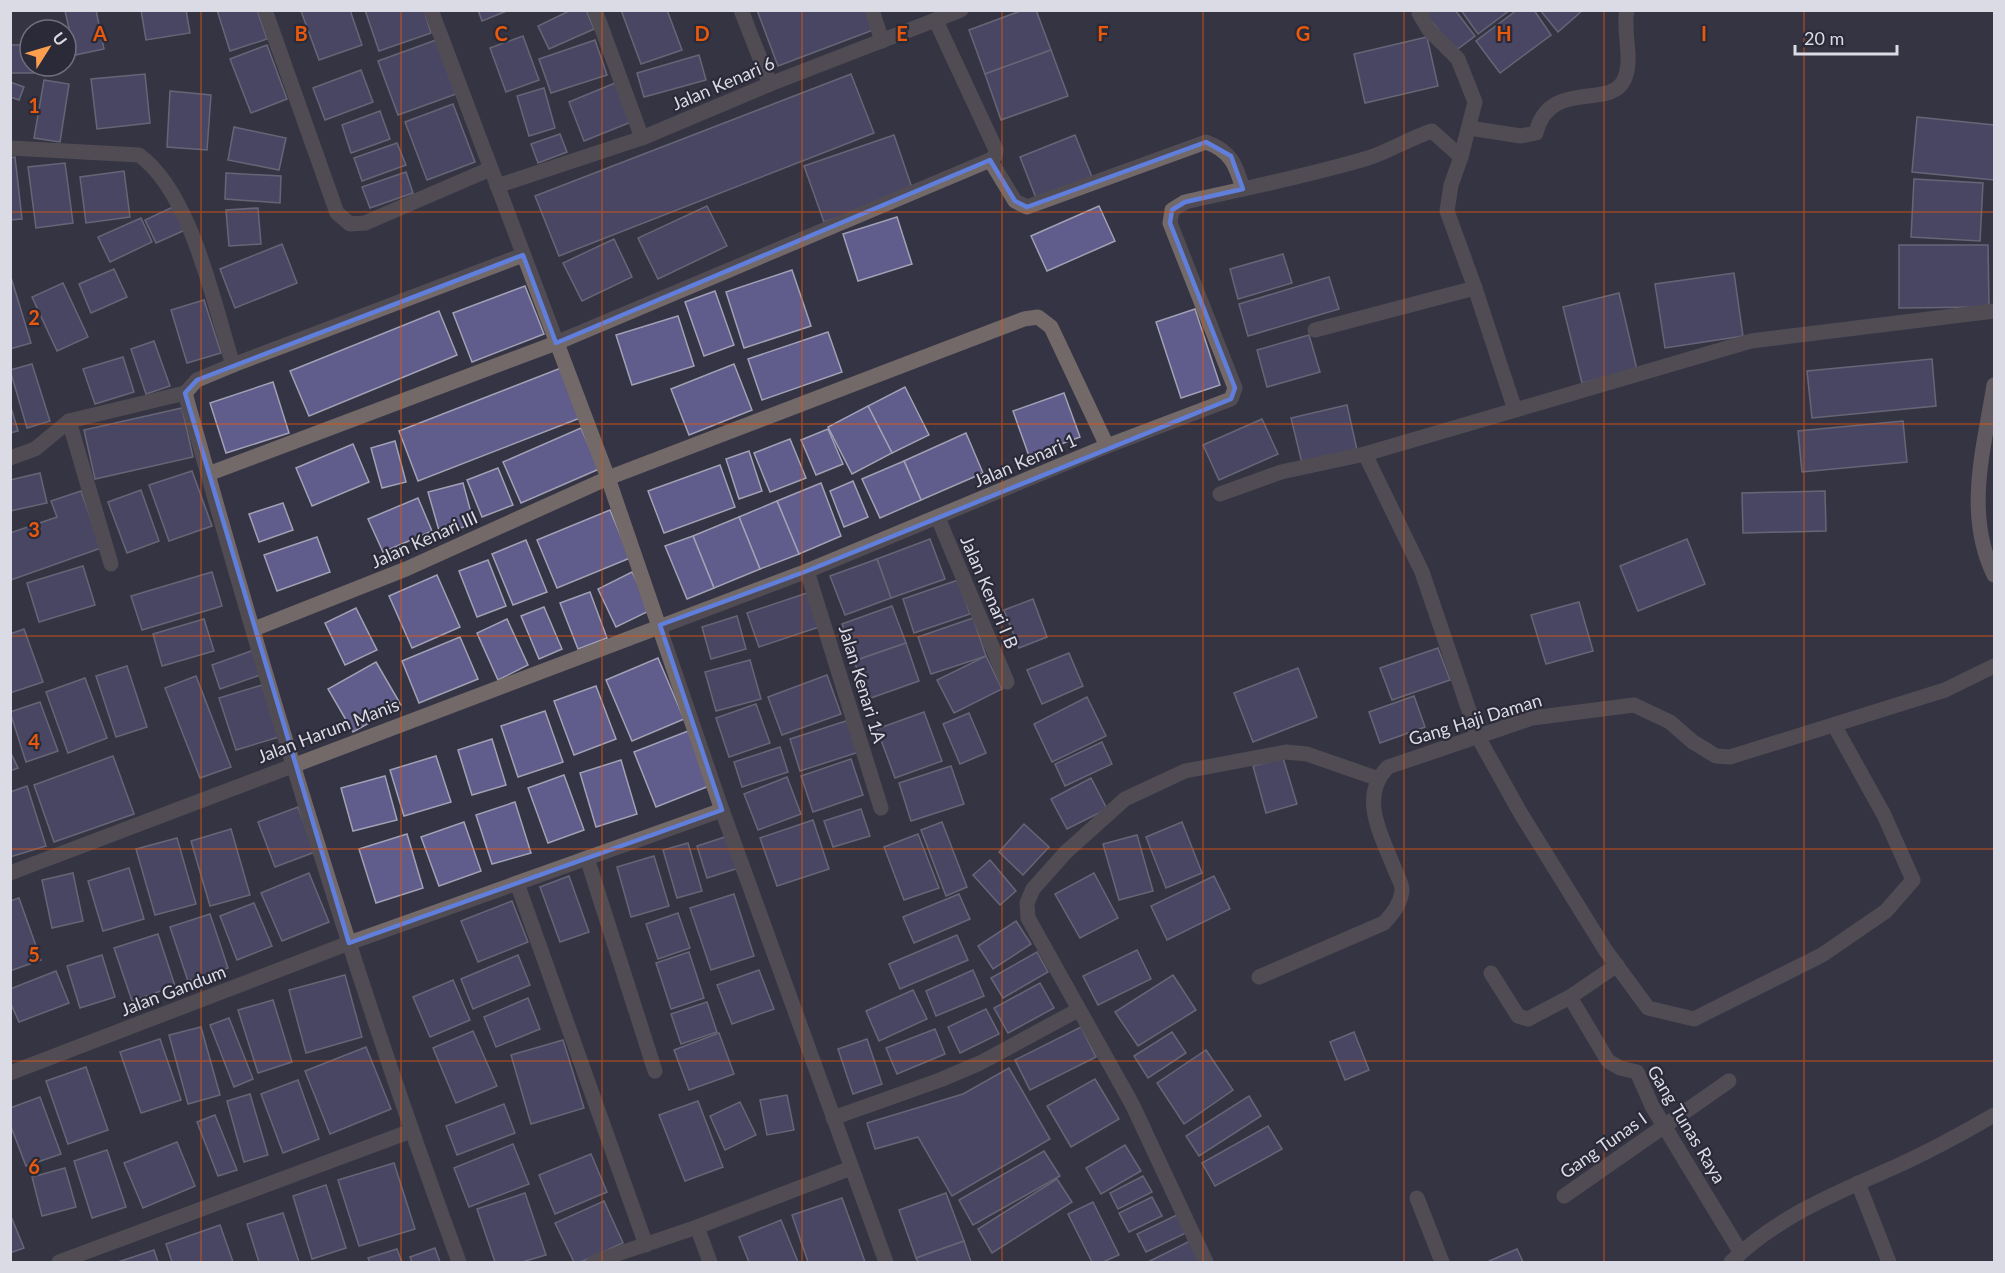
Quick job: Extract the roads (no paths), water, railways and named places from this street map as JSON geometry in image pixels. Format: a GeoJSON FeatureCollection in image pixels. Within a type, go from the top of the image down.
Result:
{"type":"FeatureCollection","features":[{"type":"Feature","properties":{"kind":"street"},"geometry":{"type":"LineString","coordinates":[[265,10],[337,213],[350,224],[365,223],[490,169]]}},
{"type":"Feature","properties":{"kind":"street"},"geometry":{"type":"LineString","coordinates":[[431,10],[608,478],[722,810],[886,1263]]}},
{"type":"Feature","properties":{"kind":"street"},"geometry":{"type":"LineString","coordinates":[[595,10],[642,138]]}},
{"type":"Feature","properties":{"kind":"street"},"geometry":{"type":"LineString","coordinates":[[741,10],[770,84]]}},
{"type":"Feature","properties":{"kind":"street"},"geometry":{"type":"LineString","coordinates":[[872,10],[882,41]]}},
{"type":"Feature","properties":{"kind":"street","name":"Jalan Kenari 6"},"geometry":{"type":"LineString","coordinates":[[497,186],[642,138],[770,84],[961,10]]}},
{"type":"Feature","properties":{"kind":"street"},"geometry":{"type":"LineString","coordinates":[[1424,10],[1419,13],[1429,30],[1458,59],[1475,102],[1461,157],[1451,185],[1447,211],[1515,410]]}},
{"type":"Feature","properties":{"kind":"street"},"geometry":{"type":"LineString","coordinates":[[1469,128],[1521,136],[1536,133],[1540,117],[1548,108],[1615,91],[1624,82],[1627,72],[1627,10]]}},
{"type":"Feature","properties":{"kind":"street"},"geometry":{"type":"LineString","coordinates":[[208,474],[556,343],[990,160],[995,156],[996,150],[936,21]]}},
{"type":"Feature","properties":{"kind":"street"},"geometry":{"type":"LineString","coordinates":[[990,160],[1015,201],[1027,207],[1206,142],[1231,156],[1243,189],[1372,156],[1432,131],[1461,157]]}},
{"type":"Feature","properties":{"kind":"street"},"geometry":{"type":"LineString","coordinates":[[10,148],[139,155],[156,167],[186,217],[233,365]]}},
{"type":"Feature","properties":{"kind":"street","name":"Jalan Kenari 1"},"geometry":{"type":"LineString","coordinates":[[660,625],[807,571],[1107,446],[1230,399],[1235,388],[1170,223],[1172,210],[1185,202],[1243,189]]}},
{"type":"Feature","properties":{"kind":"street"},"geometry":{"type":"LineString","coordinates":[[10,458],[35,449],[69,421],[186,393],[197,380],[233,365],[522,255]]}},
{"type":"Feature","properties":{"kind":"street"},"geometry":{"type":"LineString","coordinates":[[1315,330],[1475,288]]}},
{"type":"Feature","properties":{"kind":"street"},"geometry":{"type":"LineString","coordinates":[[1220,494],[1281,472],[1365,454],[1751,341],[1995,311]]}},
{"type":"Feature","properties":{"kind":"street","name":"Jalan Kenari III"},"geometry":{"type":"LineString","coordinates":[[254,629],[406,569],[608,478],[1024,319],[1038,317],[1051,327],[1107,446]]}},
{"type":"Feature","properties":{"kind":"street"},"geometry":{"type":"LineString","coordinates":[[1995,385],[1977,495],[1981,544],[1995,575]]}},
{"type":"Feature","properties":{"kind":"street"},"geometry":{"type":"LineString","coordinates":[[186,393],[293,765],[411,1131],[459,1263]]}},
{"type":"Feature","properties":{"kind":"street"},"geometry":{"type":"LineString","coordinates":[[69,421],[111,564]]}},
{"type":"Feature","properties":{"kind":"street"},"geometry":{"type":"LineString","coordinates":[[1365,454],[1422,572],[1478,737],[1521,814],[1617,965],[1648,1008],[1694,1019],[1822,955],[1886,911],[1913,880],[1884,815],[1834,725]]}},
{"type":"Feature","properties":{"kind":"street","name":"Jalan Kenari I B"},"geometry":{"type":"LineString","coordinates":[[938,518],[1007,682]]}},
{"type":"Feature","properties":{"kind":"street","name":"Jalan Kenari 1A"},"geometry":{"type":"LineString","coordinates":[[807,571],[881,808]]}},
{"type":"Feature","properties":{"kind":"street","name":"Jalan Harum Manis"},"geometry":{"type":"LineString","coordinates":[[10,873],[660,625]]}},
{"type":"Feature","properties":{"kind":"street","name":"Gang Haji Daman"},"geometry":{"type":"LineString","coordinates":[[1376,778],[1388,767],[1532,718],[1634,705],[1670,722],[1693,742],[1716,756],[1730,758],[1735,754],[1945,690],[1995,666]]}},
{"type":"Feature","properties":{"kind":"street"},"geometry":{"type":"LineString","coordinates":[[1206,1263],[1131,1104],[1028,918],[1027,903],[1033,889],[1066,852],[1125,799],[1185,771],[1286,752],[1307,754],[1376,778],[1372,792],[1378,826],[1402,889],[1396,910],[1384,923],[1258,977]]}},
{"type":"Feature","properties":{"kind":"street","name":"Jalan Gandum"},"geometry":{"type":"LineString","coordinates":[[10,1073],[349,943],[722,810]]}},
{"type":"Feature","properties":{"kind":"street"},"geometry":{"type":"LineString","coordinates":[[587,858],[655,1071]]}},
{"type":"Feature","properties":{"kind":"street"},"geometry":{"type":"LineString","coordinates":[[517,883],[646,1245]]}},
{"type":"Feature","properties":{"kind":"street"},"geometry":{"type":"LineString","coordinates":[[1491,973],[1518,1016],[1528,1019],[1570,997],[1617,965]]}},
{"type":"Feature","properties":{"kind":"street","name":"Gang Tunas Raya"},"geometry":{"type":"LineString","coordinates":[[1570,997],[1608,1061],[1620,1068],[1637,1072],[1736,1258]]}},
{"type":"Feature","properties":{"kind":"street"},"geometry":{"type":"LineString","coordinates":[[833,1118],[940,1080],[980,1063],[1078,1010]]}},
{"type":"Feature","properties":{"kind":"street","name":"Gang Tunas I"},"geometry":{"type":"LineString","coordinates":[[1564,1196],[1729,1081]]}},
{"type":"Feature","properties":{"kind":"street"},"geometry":{"type":"LineString","coordinates":[[1736,1258],[1811,1204],[1957,1136],[1995,1115]]}},
{"type":"Feature","properties":{"kind":"street"},"geometry":{"type":"LineString","coordinates":[[59,1263],[411,1131]]}},
{"type":"Feature","properties":{"kind":"street"},"geometry":{"type":"LineString","coordinates":[[594,1263],[697,1227],[851,1168]]}},
{"type":"Feature","properties":{"kind":"street"},"geometry":{"type":"LineString","coordinates":[[1858,1183],[1889,1263]]}},
{"type":"Feature","properties":{"kind":"street"},"geometry":{"type":"LineString","coordinates":[[1417,1198],[1442,1263]]}},
{"type":"Feature","properties":{"kind":"street"},"geometry":{"type":"LineString","coordinates":[[697,1227],[710,1263]]}}]}
